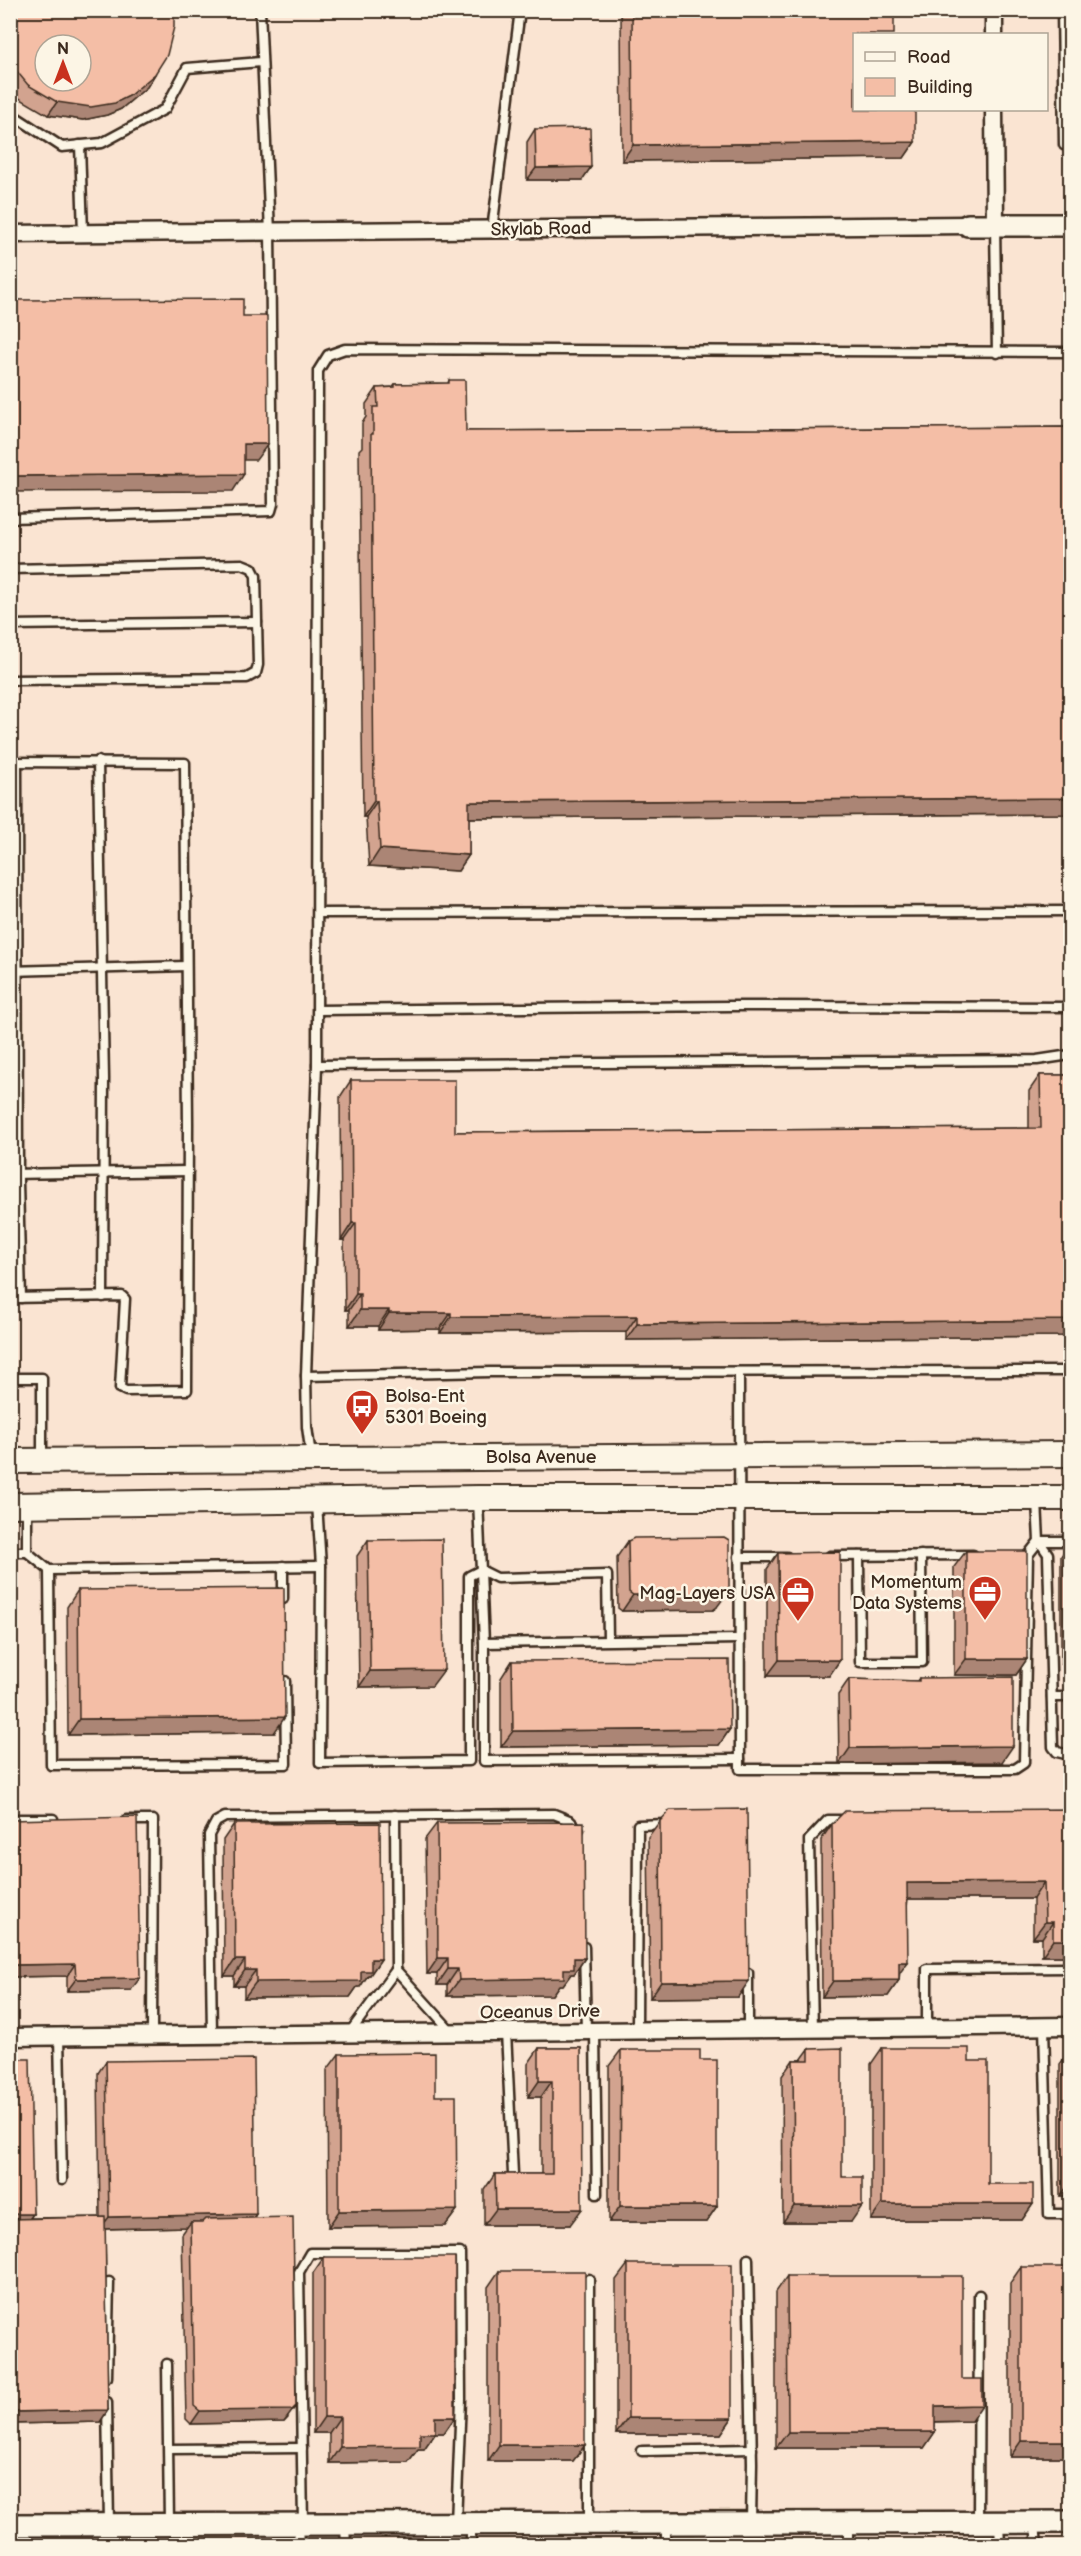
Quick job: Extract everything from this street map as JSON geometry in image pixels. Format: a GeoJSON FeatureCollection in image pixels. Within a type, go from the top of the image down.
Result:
{"type":"FeatureCollection","features":[{"type":"Feature","properties":{"kind":"main road","name":"Bolsa Avenue"},"geometry":{"type":"LineString","coordinates":[[10,1461],[1071,1454]]}},
{"type":"Feature","properties":{"kind":"main road"},"geometry":{"type":"LineString","coordinates":[[312,1460],[317,1500]]}},
{"type":"Feature","properties":{"kind":"main road"},"geometry":{"type":"LineString","coordinates":[[19,1505],[478,1498],[1071,1498]]}},
{"type":"Feature","properties":{"kind":"street"},"geometry":{"type":"LineString","coordinates":[[994,10],[994,33]]}},
{"type":"Feature","properties":{"kind":"street"},"geometry":{"type":"LineString","coordinates":[[994,111],[995,225]]}},
{"type":"Feature","properties":{"kind":"street","name":"Skylab Road"},"geometry":{"type":"LineString","coordinates":[[10,234],[1071,225]]}},
{"type":"Feature","properties":{"kind":"street","name":"Oceanus Drive"},"geometry":{"type":"LineString","coordinates":[[10,2037],[1071,2026]]}},
{"type":"Feature","properties":{"kind":"street"},"geometry":{"type":"LineString","coordinates":[[10,2525],[1071,2522]]}},
{"type":"Feature","properties":{"kind":"lane"},"geometry":{"type":"LineString","coordinates":[[10,518],[271,511],[273,504],[270,232],[260,10]]}},
{"type":"Feature","properties":{"kind":"lane"},"geometry":{"type":"LineString","coordinates":[[492,230],[520,10]]}},
{"type":"Feature","properties":{"kind":"lane"},"geometry":{"type":"LineString","coordinates":[[1062,10],[1064,145],[1071,145]]}},
{"type":"Feature","properties":{"kind":"lane"},"geometry":{"type":"LineString","coordinates":[[10,113],[62,147],[102,143],[165,109],[187,68],[261,62]]}},
{"type":"Feature","properties":{"kind":"lane"},"geometry":{"type":"LineString","coordinates":[[80,145],[83,233]]}},
{"type":"Feature","properties":{"kind":"lane"},"geometry":{"type":"LineString","coordinates":[[995,225],[997,353]]}},
{"type":"Feature","properties":{"kind":"lane"},"geometry":{"type":"LineString","coordinates":[[312,1460],[307,1428],[306,1376],[318,1010],[318,371],[328,355],[345,349],[1071,352]]}},
{"type":"Feature","properties":{"kind":"lane"},"geometry":{"type":"LineString","coordinates":[[10,569],[242,564],[252,568],[256,576],[258,665],[256,673],[247,678],[10,680]]}},
{"type":"Feature","properties":{"kind":"lane"},"geometry":{"type":"LineString","coordinates":[[10,625],[257,622]]}},
{"type":"Feature","properties":{"kind":"lane"},"geometry":{"type":"LineString","coordinates":[[98,761],[104,1172],[103,1297]]}},
{"type":"Feature","properties":{"kind":"lane"},"geometry":{"type":"LineString","coordinates":[[10,1298],[21,1298],[103,1297],[123,1296],[125,1299],[120,1388],[126,1391],[187,1390],[185,764],[98,761],[14,762],[14,1174],[21,1298]]}},
{"type":"Feature","properties":{"kind":"lane"},"geometry":{"type":"LineString","coordinates":[[318,913],[1071,911]]}},
{"type":"Feature","properties":{"kind":"lane"},"geometry":{"type":"LineString","coordinates":[[14,971],[186,966]]}},
{"type":"Feature","properties":{"kind":"lane"},"geometry":{"type":"LineString","coordinates":[[318,1010],[731,1006],[1071,1007]]}},
{"type":"Feature","properties":{"kind":"lane"},"geometry":{"type":"LineString","coordinates":[[317,1065],[1037,1060],[1071,1055]]}},
{"type":"Feature","properties":{"kind":"lane"},"geometry":{"type":"LineString","coordinates":[[14,1174],[188,1171]]}},
{"type":"Feature","properties":{"kind":"lane"},"geometry":{"type":"LineString","coordinates":[[306,1376],[490,1372],[1071,1371]]}},
{"type":"Feature","properties":{"kind":"lane"},"geometry":{"type":"LineString","coordinates":[[739,1373],[740,1769],[1015,1768],[1024,1762],[1028,1555],[1040,1541],[1071,1541]]}},
{"type":"Feature","properties":{"kind":"lane"},"geometry":{"type":"LineString","coordinates":[[10,1378],[42,1378],[42,1460]]}},
{"type":"Feature","properties":{"kind":"lane"},"geometry":{"type":"LineString","coordinates":[[478,1498],[484,1643],[484,1761],[740,1759]]}},
{"type":"Feature","properties":{"kind":"lane"},"geometry":{"type":"LineString","coordinates":[[1037,1498],[1040,1541],[1048,1554],[1053,1747],[1058,1752],[1071,1755]]}},
{"type":"Feature","properties":{"kind":"lane"},"geometry":{"type":"LineString","coordinates":[[317,1500],[321,1566],[320,1763],[469,1761],[469,1576],[481,1570]]}},
{"type":"Feature","properties":{"kind":"lane"},"geometry":{"type":"LineString","coordinates":[[19,1505],[27,1552]]}},
{"type":"Feature","properties":{"kind":"lane"},"geometry":{"type":"LineString","coordinates":[[10,1552],[27,1552],[49,1570],[321,1566]]}},
{"type":"Feature","properties":{"kind":"lane"},"geometry":{"type":"LineString","coordinates":[[859,1556],[860,1662],[922,1662],[921,1555]]}},
{"type":"Feature","properties":{"kind":"lane"},"geometry":{"type":"LineString","coordinates":[[823,1556],[981,1555]]}},
{"type":"Feature","properties":{"kind":"lane"},"geometry":{"type":"LineString","coordinates":[[1016,1555],[1028,1555]]}},
{"type":"Feature","properties":{"kind":"lane"},"geometry":{"type":"LineString","coordinates":[[739,1557],[799,1556]]}},
{"type":"Feature","properties":{"kind":"lane"},"geometry":{"type":"LineString","coordinates":[[283,1566],[284,1613]]}},
{"type":"Feature","properties":{"kind":"lane"},"geometry":{"type":"LineString","coordinates":[[49,1570],[51,1765],[286,1764],[284,1671]]}},
{"type":"Feature","properties":{"kind":"lane"},"geometry":{"type":"LineString","coordinates":[[481,1570],[497,1578],[607,1575],[608,1640]]}},
{"type":"Feature","properties":{"kind":"lane"},"geometry":{"type":"LineString","coordinates":[[484,1643],[740,1639]]}},
{"type":"Feature","properties":{"kind":"lane"},"geometry":{"type":"LineString","coordinates":[[1052,1697],[1071,1697]]}},
{"type":"Feature","properties":{"kind":"lane"},"geometry":{"type":"LineString","coordinates":[[212,2034],[209,1835],[216,1822],[225,1817],[554,1814],[569,1820],[579,1829],[581,1837]]}},
{"type":"Feature","properties":{"kind":"lane"},"geometry":{"type":"LineString","coordinates":[[350,2032],[396,1970],[395,1815]]}},
{"type":"Feature","properties":{"kind":"lane"},"geometry":{"type":"LineString","coordinates":[[10,1819],[58,1819]]}},
{"type":"Feature","properties":{"kind":"lane"},"geometry":{"type":"LineString","coordinates":[[118,1820],[153,1820],[152,2035]]}},
{"type":"Feature","properties":{"kind":"lane"},"geometry":{"type":"LineString","coordinates":[[813,2029],[809,1840],[828,1820],[851,1820]]}},
{"type":"Feature","properties":{"kind":"lane"},"geometry":{"type":"LineString","coordinates":[[637,2030],[638,1825],[674,1824]]}},
{"type":"Feature","properties":{"kind":"lane"},"geometry":{"type":"LineString","coordinates":[[584,1938],[597,2194]]}},
{"type":"Feature","properties":{"kind":"lane"},"geometry":{"type":"LineString","coordinates":[[748,1961],[748,2029]]}},
{"type":"Feature","properties":{"kind":"lane"},"geometry":{"type":"LineString","coordinates":[[927,2028],[927,1969],[1071,1968]]}},
{"type":"Feature","properties":{"kind":"lane"},"geometry":{"type":"LineString","coordinates":[[396,1970],[452,2032]]}},
{"type":"Feature","properties":{"kind":"lane"},"geometry":{"type":"LineString","coordinates":[[1044,2026],[1049,2214],[1071,2214]]}},
{"type":"Feature","properties":{"kind":"lane"},"geometry":{"type":"LineString","coordinates":[[506,2032],[513,2174]]}},
{"type":"Feature","properties":{"kind":"lane"},"geometry":{"type":"LineString","coordinates":[[59,2036],[62,2180]]}},
{"type":"Feature","properties":{"kind":"lane"},"geometry":{"type":"LineString","coordinates":[[299,2546],[302,2448],[299,2272],[310,2253],[460,2253],[464,2524],[471,2546]]}},
{"type":"Feature","properties":{"kind":"lane"},"geometry":{"type":"LineString","coordinates":[[748,2259],[752,2449],[751,2523]]}},
{"type":"Feature","properties":{"kind":"lane"},"geometry":{"type":"LineString","coordinates":[[588,2279],[589,2523]]}},
{"type":"Feature","properties":{"kind":"lane"},"geometry":{"type":"LineString","coordinates":[[109,2282],[107,2414],[109,2524]]}},
{"type":"Feature","properties":{"kind":"lane"},"geometry":{"type":"LineString","coordinates":[[978,2522],[979,2295]]}},
{"type":"Feature","properties":{"kind":"lane"},"geometry":{"type":"LineString","coordinates":[[167,2364],[169,2524]]}},
{"type":"Feature","properties":{"kind":"lane"},"geometry":{"type":"LineString","coordinates":[[169,2449],[302,2448]]}},
{"type":"Feature","properties":{"kind":"lane"},"geometry":{"type":"LineString","coordinates":[[642,2451],[752,2449]]}},
{"type":"Feature","properties":{"kind":"lane"},"geometry":{"type":"LineString","coordinates":[[999,2522],[999,2546]]}},
{"type":"Feature","properties":{"kind":"lane"},"geometry":{"type":"LineString","coordinates":[[1035,2522],[1038,2546]]}},
{"type":"Feature","properties":{"kind":"lane"},"geometry":{"type":"LineString","coordinates":[[666,2523],[666,2546]]}},
{"type":"Feature","properties":{"kind":"lane"},"geometry":{"type":"LineString","coordinates":[[848,2523],[848,2546]]}},
{"type":"Feature","properties":{"kind":"lane"},"geometry":{"type":"LineString","coordinates":[[345,2524],[346,2546]]}},
{"type":"Feature","properties":{"kind":"building"},"geometry":{"type":"Polygon","coordinates":[[[10,10],[174,10],[174,27],[167,55],[155,74],[129,96],[115,103],[91,107],[57,102],[42,93],[93,93],[93,33],[33,33],[33,88],[10,63],[10,10]]]}},
{"type":"Feature","properties":{"kind":"building"},"geometry":{"type":"Polygon","coordinates":[[[632,10],[894,10],[894,33],[853,33],[853,111],[915,111],[915,142],[633,145],[632,10]]]}},
{"type":"Feature","properties":{"kind":"building"},"geometry":{"type":"Polygon","coordinates":[[[590,128],[591,167],[536,168],[535,129],[590,128]]]}},
{"type":"Feature","properties":{"kind":"building"},"geometry":{"type":"Polygon","coordinates":[[[243,299],[243,316],[267,316],[268,444],[244,444],[244,474],[10,476],[10,300],[243,299]]]}},
{"type":"Feature","properties":{"kind":"building"},"geometry":{"type":"Polygon","coordinates":[[[449,380],[465,380],[466,431],[1071,427],[1071,798],[469,802],[469,855],[380,849],[377,801],[374,801],[371,434],[373,434],[373,407],[378,407],[377,388],[395,387],[395,384],[449,383],[449,380]]]}},
{"type":"Feature","properties":{"kind":"building"},"geometry":{"type":"Polygon","coordinates":[[[1040,1075],[1071,1075],[1071,1320],[637,1324],[637,1316],[451,1317],[451,1313],[389,1313],[389,1310],[360,1310],[360,1294],[356,1294],[356,1223],[352,1223],[351,1080],[455,1080],[455,1132],[1041,1128],[1040,1075]]]}},
{"type":"Feature","properties":{"kind":"building"},"geometry":{"type":"Polygon","coordinates":[[[724,1537],[729,1540],[729,1591],[724,1594],[633,1595],[629,1592],[628,1541],[634,1538],[724,1537]]]}},
{"type":"Feature","properties":{"kind":"building"},"geometry":{"type":"Polygon","coordinates":[[[442,1539],[444,1670],[370,1671],[368,1540],[442,1539]]]}},
{"type":"Feature","properties":{"kind":"building","name":"Momentum Data Systems"},"geometry":{"type":"Polygon","coordinates":[[[966,1551],[1027,1551],[1027,1659],[966,1659],[966,1551]]]}},
{"type":"Feature","properties":{"kind":"building","name":"Mag-Layers USA"},"geometry":{"type":"Polygon","coordinates":[[[840,1552],[840,1660],[779,1660],[778,1553],[840,1552]]]}},
{"type":"Feature","properties":{"kind":"building"},"geometry":{"type":"Polygon","coordinates":[[[284,1588],[285,1717],[79,1719],[78,1590],[284,1588]]]}},
{"type":"Feature","properties":{"kind":"building"},"geometry":{"type":"Polygon","coordinates":[[[729,1660],[730,1729],[513,1731],[512,1661],[729,1660]]]}},
{"type":"Feature","properties":{"kind":"building"},"geometry":{"type":"Polygon","coordinates":[[[1013,1677],[1013,1746],[850,1748],[849,1679],[919,1681],[919,1678],[1013,1677]]]}},
{"type":"Feature","properties":{"kind":"building"},"geometry":{"type":"Polygon","coordinates":[[[747,1809],[749,1981],[661,1982],[660,1821],[670,1810],[747,1809]]]}},
{"type":"Feature","properties":{"kind":"building"},"geometry":{"type":"Polygon","coordinates":[[[1071,1809],[1071,1940],[1053,1940],[1053,1922],[1045,1922],[1044,1882],[907,1883],[908,1962],[899,1962],[899,1980],[833,1981],[832,1824],[845,1811],[1071,1809]]]}},
{"type":"Feature","properties":{"kind":"building"},"geometry":{"type":"Polygon","coordinates":[[[137,1817],[140,1978],[76,1979],[75,1964],[10,1965],[10,1820],[137,1817]]]}},
{"type":"Feature","properties":{"kind":"building"},"geometry":{"type":"Polygon","coordinates":[[[584,1822],[585,1958],[574,1958],[574,1969],[564,1969],[564,1978],[459,1980],[458,1969],[448,1969],[448,1958],[438,1958],[437,1823],[584,1822]]]}},
{"type":"Feature","properties":{"kind":"building"},"geometry":{"type":"Polygon","coordinates":[[[380,1823],[381,1959],[371,1959],[371,1971],[361,1971],[361,1981],[256,1982],[256,1970],[245,1970],[245,1960],[235,1960],[234,1824],[380,1823]]]}},
{"type":"Feature","properties":{"kind":"building"},"geometry":{"type":"Polygon","coordinates":[[[539,2048],[581,2048],[582,2209],[496,2209],[495,2174],[552,2174],[552,2081],[539,2081],[539,2048]]]}},
{"type":"Feature","properties":{"kind":"building"},"geometry":{"type":"Polygon","coordinates":[[[842,2048],[842,2177],[862,2177],[862,2206],[794,2206],[793,2060],[809,2060],[809,2049],[842,2048]]]}},
{"type":"Feature","properties":{"kind":"building"},"geometry":{"type":"Polygon","coordinates":[[[882,2048],[969,2048],[969,2061],[988,2061],[988,2184],[1033,2184],[1033,2204],[882,2204],[882,2048]]]}},
{"type":"Feature","properties":{"kind":"building"},"geometry":{"type":"Polygon","coordinates":[[[621,2050],[700,2050],[700,2060],[717,2060],[717,2206],[620,2206],[621,2050]]]}},
{"type":"Feature","properties":{"kind":"building"},"geometry":{"type":"Polygon","coordinates":[[[435,2053],[435,2096],[456,2096],[457,2210],[339,2211],[339,2054],[435,2053]]]}},
{"type":"Feature","properties":{"kind":"building"},"geometry":{"type":"Polygon","coordinates":[[[10,2059],[30,2059],[33,2214],[10,2214],[10,2059]]]}},
{"type":"Feature","properties":{"kind":"building"},"geometry":{"type":"Polygon","coordinates":[[[254,2059],[256,2214],[109,2217],[106,2061],[254,2059]]]}},
{"type":"Feature","properties":{"kind":"building"},"geometry":{"type":"Polygon","coordinates":[[[105,2217],[108,2410],[10,2412],[10,2219],[105,2217]]]}},
{"type":"Feature","properties":{"kind":"building"},"geometry":{"type":"Polygon","coordinates":[[[293,2217],[296,2406],[292,2410],[200,2411],[194,2406],[191,2222],[202,2222],[205,2219],[293,2217]]]}},
{"type":"Feature","properties":{"kind":"building"},"geometry":{"type":"Polygon","coordinates":[[[324,2257],[455,2257],[455,2417],[435,2417],[435,2433],[420,2433],[420,2446],[340,2447],[340,2417],[324,2417],[324,2257]]]}},
{"type":"Feature","properties":{"kind":"building"},"geometry":{"type":"Polygon","coordinates":[[[628,2264],[732,2264],[732,2418],[628,2418],[628,2264]]]}},
{"type":"Feature","properties":{"kind":"building"},"geometry":{"type":"Polygon","coordinates":[[[1021,2267],[1071,2267],[1071,2441],[1021,2441],[1021,2267]]]}},
{"type":"Feature","properties":{"kind":"building"},"geometry":{"type":"Polygon","coordinates":[[[499,2271],[585,2271],[585,2445],[499,2445],[499,2271]]]}},
{"type":"Feature","properties":{"kind":"building"},"geometry":{"type":"Polygon","coordinates":[[[787,2276],[962,2276],[962,2379],[982,2379],[982,2405],[935,2406],[935,2432],[788,2432],[787,2276]]]}},
{"type":"Feature","properties":{"kind":"place","name":"Bolsa-Ent 5301 Boeing"},"geometry":{"type":"Point","coordinates":[362,1435]}},
{"type":"Feature","properties":{"kind":"place","name":"Momentum Data Systems"},"geometry":{"type":"Point","coordinates":[985,1621]}},
{"type":"Feature","properties":{"kind":"place","name":"Mag-Layers USA"},"geometry":{"type":"Point","coordinates":[798,1622]}}]}
